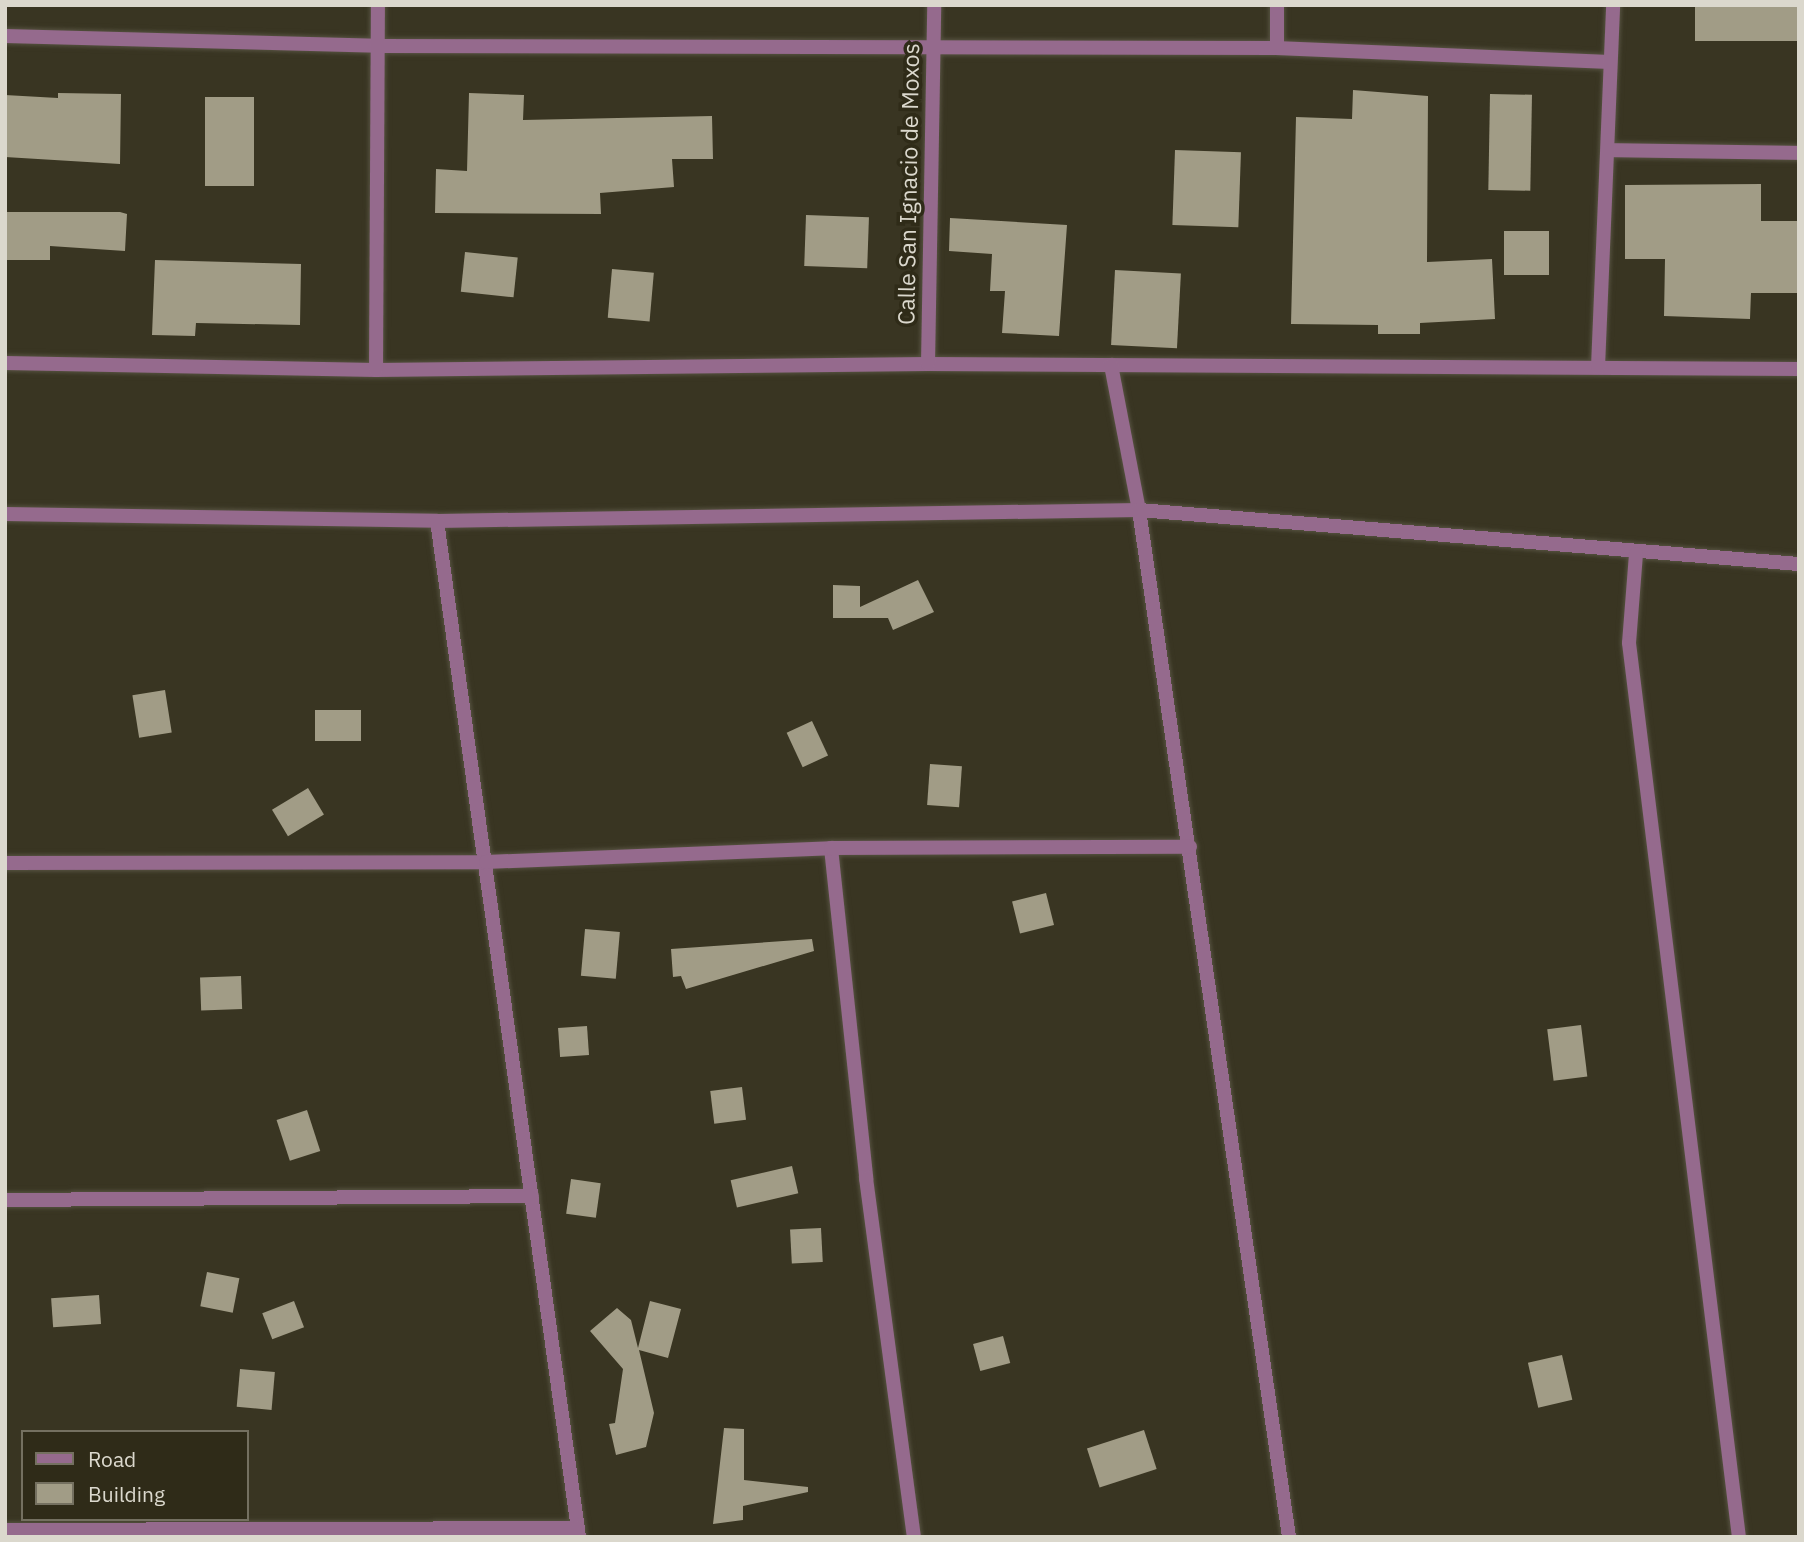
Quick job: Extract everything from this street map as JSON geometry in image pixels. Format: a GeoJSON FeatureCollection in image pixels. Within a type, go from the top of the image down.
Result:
{"type":"FeatureCollection","features":[{"type":"Feature","properties":{"kind":"street"},"geometry":{"type":"LineString","coordinates":[[376,370],[378,5]]}},
{"type":"Feature","properties":{"kind":"street","name":"Calle San Ignacio de Moxos"},"geometry":{"type":"LineString","coordinates":[[928,364],[934,5]]}},
{"type":"Feature","properties":{"kind":"street"},"geometry":{"type":"LineString","coordinates":[[1277,5],[1277,48]]}},
{"type":"Feature","properties":{"kind":"street"},"geometry":{"type":"LineString","coordinates":[[1598,366],[1613,5]]}},
{"type":"Feature","properties":{"kind":"street"},"geometry":{"type":"LineString","coordinates":[[5,36],[377,46],[934,45],[1277,48],[1609,62]]}},
{"type":"Feature","properties":{"kind":"street"},"geometry":{"type":"LineString","coordinates":[[1608,150],[1799,153]]}},
{"type":"Feature","properties":{"kind":"street"},"geometry":{"type":"LineString","coordinates":[[5,363],[376,370],[928,364],[1799,369]]}},
{"type":"Feature","properties":{"kind":"street"},"geometry":{"type":"LineString","coordinates":[[1111,365],[1139,510],[1289,1537]]}},
{"type":"Feature","properties":{"kind":"street"},"geometry":{"type":"LineString","coordinates":[[5,514],[438,521],[1139,510],[1636,554],[1799,564]]}},
{"type":"Feature","properties":{"kind":"street"},"geometry":{"type":"LineString","coordinates":[[5,1530],[579,1533],[438,521]]}},
{"type":"Feature","properties":{"kind":"street"},"geometry":{"type":"LineString","coordinates":[[1636,554],[1629,643],[1739,1537]]}},
{"type":"Feature","properties":{"kind":"street"},"geometry":{"type":"LineString","coordinates":[[5,863],[486,862],[831,848],[1190,847]]}},
{"type":"Feature","properties":{"kind":"street"},"geometry":{"type":"LineString","coordinates":[[831,848],[866,1178],[914,1537]]}},
{"type":"Feature","properties":{"kind":"street"},"geometry":{"type":"LineString","coordinates":[[5,1200],[532,1196]]}},
{"type":"Feature","properties":{"kind":"building"},"geometry":{"type":"Polygon","coordinates":[[[1695,5],[1799,5],[1799,41],[1695,41],[1695,5]]]}},
{"type":"Feature","properties":{"kind":"building"},"geometry":{"type":"Polygon","coordinates":[[[1353,90],[1428,96],[1427,262],[1492,259],[1495,319],[1420,323],[1420,334],[1378,334],[1378,325],[1291,324],[1296,117],[1352,119],[1353,90]]]}},
{"type":"Feature","properties":{"kind":"building"},"geometry":{"type":"Polygon","coordinates":[[[58,93],[121,94],[120,164],[5,157],[5,95],[58,98],[58,93]]]}},
{"type":"Feature","properties":{"kind":"building"},"geometry":{"type":"Polygon","coordinates":[[[469,93],[524,95],[523,120],[712,116],[713,159],[672,159],[674,187],[600,193],[601,214],[435,213],[436,169],[467,171],[469,93]]]}},
{"type":"Feature","properties":{"kind":"building"},"geometry":{"type":"Polygon","coordinates":[[[1490,94],[1532,95],[1530,191],[1488,190],[1490,94]]]}},
{"type":"Feature","properties":{"kind":"building"},"geometry":{"type":"Polygon","coordinates":[[[205,97],[254,97],[254,186],[205,186],[205,97]]]}},
{"type":"Feature","properties":{"kind":"building"},"geometry":{"type":"Polygon","coordinates":[[[1175,150],[1241,152],[1238,227],[1172,225],[1175,150]]]}},
{"type":"Feature","properties":{"kind":"building"},"geometry":{"type":"Polygon","coordinates":[[[1761,184],[1761,221],[1799,221],[1799,293],[1751,293],[1750,319],[1664,316],[1665,259],[1625,259],[1625,185],[1761,184]]]}},
{"type":"Feature","properties":{"kind":"building"},"geometry":{"type":"Polygon","coordinates":[[[5,212],[127,214],[125,251],[50,246],[50,260],[5,260],[5,212]]]}},
{"type":"Feature","properties":{"kind":"building"},"geometry":{"type":"Polygon","coordinates":[[[806,215],[869,217],[867,268],[804,266],[806,215]]]}},
{"type":"Feature","properties":{"kind":"building"},"geometry":{"type":"Polygon","coordinates":[[[950,218],[1067,225],[1059,336],[1002,333],[1005,291],[990,291],[992,254],[949,251],[950,218]]]}},
{"type":"Feature","properties":{"kind":"building"},"geometry":{"type":"Polygon","coordinates":[[[1504,231],[1549,231],[1549,275],[1504,275],[1504,231]]]}},
{"type":"Feature","properties":{"kind":"building"},"geometry":{"type":"Polygon","coordinates":[[[465,252],[518,258],[514,297],[461,292],[465,252]]]}},
{"type":"Feature","properties":{"kind":"building"},"geometry":{"type":"Polygon","coordinates":[[[155,260],[301,264],[300,325],[196,323],[195,336],[152,335],[155,260]]]}},
{"type":"Feature","properties":{"kind":"building"},"geometry":{"type":"Polygon","coordinates":[[[612,269],[654,273],[650,321],[608,318],[612,269]]]}},
{"type":"Feature","properties":{"kind":"building"},"geometry":{"type":"Polygon","coordinates":[[[1115,270],[1181,273],[1177,348],[1111,345],[1115,270]]]}},
{"type":"Feature","properties":{"kind":"building"},"geometry":{"type":"Polygon","coordinates":[[[918,580],[934,612],[893,630],[888,618],[833,618],[833,585],[860,586],[860,607],[918,580]]]}},
{"type":"Feature","properties":{"kind":"building"},"geometry":{"type":"Polygon","coordinates":[[[165,690],[172,732],[139,738],[132,695],[165,690]]]}},
{"type":"Feature","properties":{"kind":"building"},"geometry":{"type":"Polygon","coordinates":[[[315,710],[361,710],[361,741],[315,741],[315,710]]]}},
{"type":"Feature","properties":{"kind":"building"},"geometry":{"type":"Polygon","coordinates":[[[812,721],[828,755],[803,767],[787,733],[812,721]]]}},
{"type":"Feature","properties":{"kind":"building"},"geometry":{"type":"Polygon","coordinates":[[[930,764],[962,766],[959,807],[927,805],[930,764]]]}},
{"type":"Feature","properties":{"kind":"building"},"geometry":{"type":"Polygon","coordinates":[[[308,788],[324,815],[288,836],[272,810],[308,788]]]}},
{"type":"Feature","properties":{"kind":"building"},"geometry":{"type":"Polygon","coordinates":[[[1046,893],[1054,925],[1020,933],[1012,901],[1046,893]]]}},
{"type":"Feature","properties":{"kind":"building"},"geometry":{"type":"Polygon","coordinates":[[[585,929],[620,932],[616,979],[581,976],[585,929]]]}},
{"type":"Feature","properties":{"kind":"building"},"geometry":{"type":"Polygon","coordinates":[[[812,939],[814,951],[686,989],[681,976],[673,977],[671,949],[812,939]]]}},
{"type":"Feature","properties":{"kind":"building"},"geometry":{"type":"Polygon","coordinates":[[[241,976],[242,1009],[201,1010],[200,977],[241,976]]]}},
{"type":"Feature","properties":{"kind":"building"},"geometry":{"type":"Polygon","coordinates":[[[1581,1025],[1587,1077],[1554,1081],[1547,1029],[1581,1025]]]}},
{"type":"Feature","properties":{"kind":"building"},"geometry":{"type":"Polygon","coordinates":[[[587,1026],[589,1055],[560,1057],[558,1028],[587,1026]]]}},
{"type":"Feature","properties":{"kind":"building"},"geometry":{"type":"Polygon","coordinates":[[[742,1087],[746,1120],[714,1124],[710,1091],[742,1087]]]}},
{"type":"Feature","properties":{"kind":"building"},"geometry":{"type":"Polygon","coordinates":[[[307,1110],[320,1151],[290,1161],[277,1120],[307,1110]]]}},
{"type":"Feature","properties":{"kind":"building"},"geometry":{"type":"Polygon","coordinates":[[[792,1166],[798,1193],[737,1207],[731,1180],[792,1166]]]}},
{"type":"Feature","properties":{"kind":"building"},"geometry":{"type":"Polygon","coordinates":[[[571,1179],[601,1183],[596,1218],[566,1214],[571,1179]]]}},
{"type":"Feature","properties":{"kind":"building"},"geometry":{"type":"Polygon","coordinates":[[[821,1228],[823,1262],[792,1264],[790,1230],[821,1228]]]}},
{"type":"Feature","properties":{"kind":"building"},"geometry":{"type":"Polygon","coordinates":[[[207,1272],[239,1278],[233,1313],[200,1306],[207,1272]]]}},
{"type":"Feature","properties":{"kind":"building"},"geometry":{"type":"Polygon","coordinates":[[[99,1295],[101,1324],[53,1327],[51,1298],[99,1295]]]}},
{"type":"Feature","properties":{"kind":"building"},"geometry":{"type":"Polygon","coordinates":[[[294,1301],[304,1327],[272,1339],[262,1313],[294,1301]]]}},
{"type":"Feature","properties":{"kind":"building"},"geometry":{"type":"Polygon","coordinates":[[[650,1301],[681,1309],[668,1358],[639,1350],[654,1413],[646,1447],[616,1455],[609,1424],[615,1423],[623,1369],[590,1331],[617,1308],[631,1320],[638,1348],[650,1301]]]}},
{"type":"Feature","properties":{"kind":"building"},"geometry":{"type":"Polygon","coordinates":[[[1003,1336],[1010,1363],[980,1371],[973,1344],[1003,1336]]]}},
{"type":"Feature","properties":{"kind":"building"},"geometry":{"type":"Polygon","coordinates":[[[1562,1355],[1572,1400],[1538,1408],[1528,1363],[1562,1355]]]}},
{"type":"Feature","properties":{"kind":"building"},"geometry":{"type":"Polygon","coordinates":[[[240,1369],[275,1372],[272,1410],[237,1407],[240,1369]]]}},
{"type":"Feature","properties":{"kind":"building"},"geometry":{"type":"Polygon","coordinates":[[[724,1428],[744,1429],[744,1480],[808,1487],[808,1492],[743,1506],[743,1520],[713,1524],[724,1428]]]}},
{"type":"Feature","properties":{"kind":"building"},"geometry":{"type":"Polygon","coordinates":[[[1144,1430],[1157,1469],[1100,1488],[1087,1449],[1144,1430]]]}}]}
